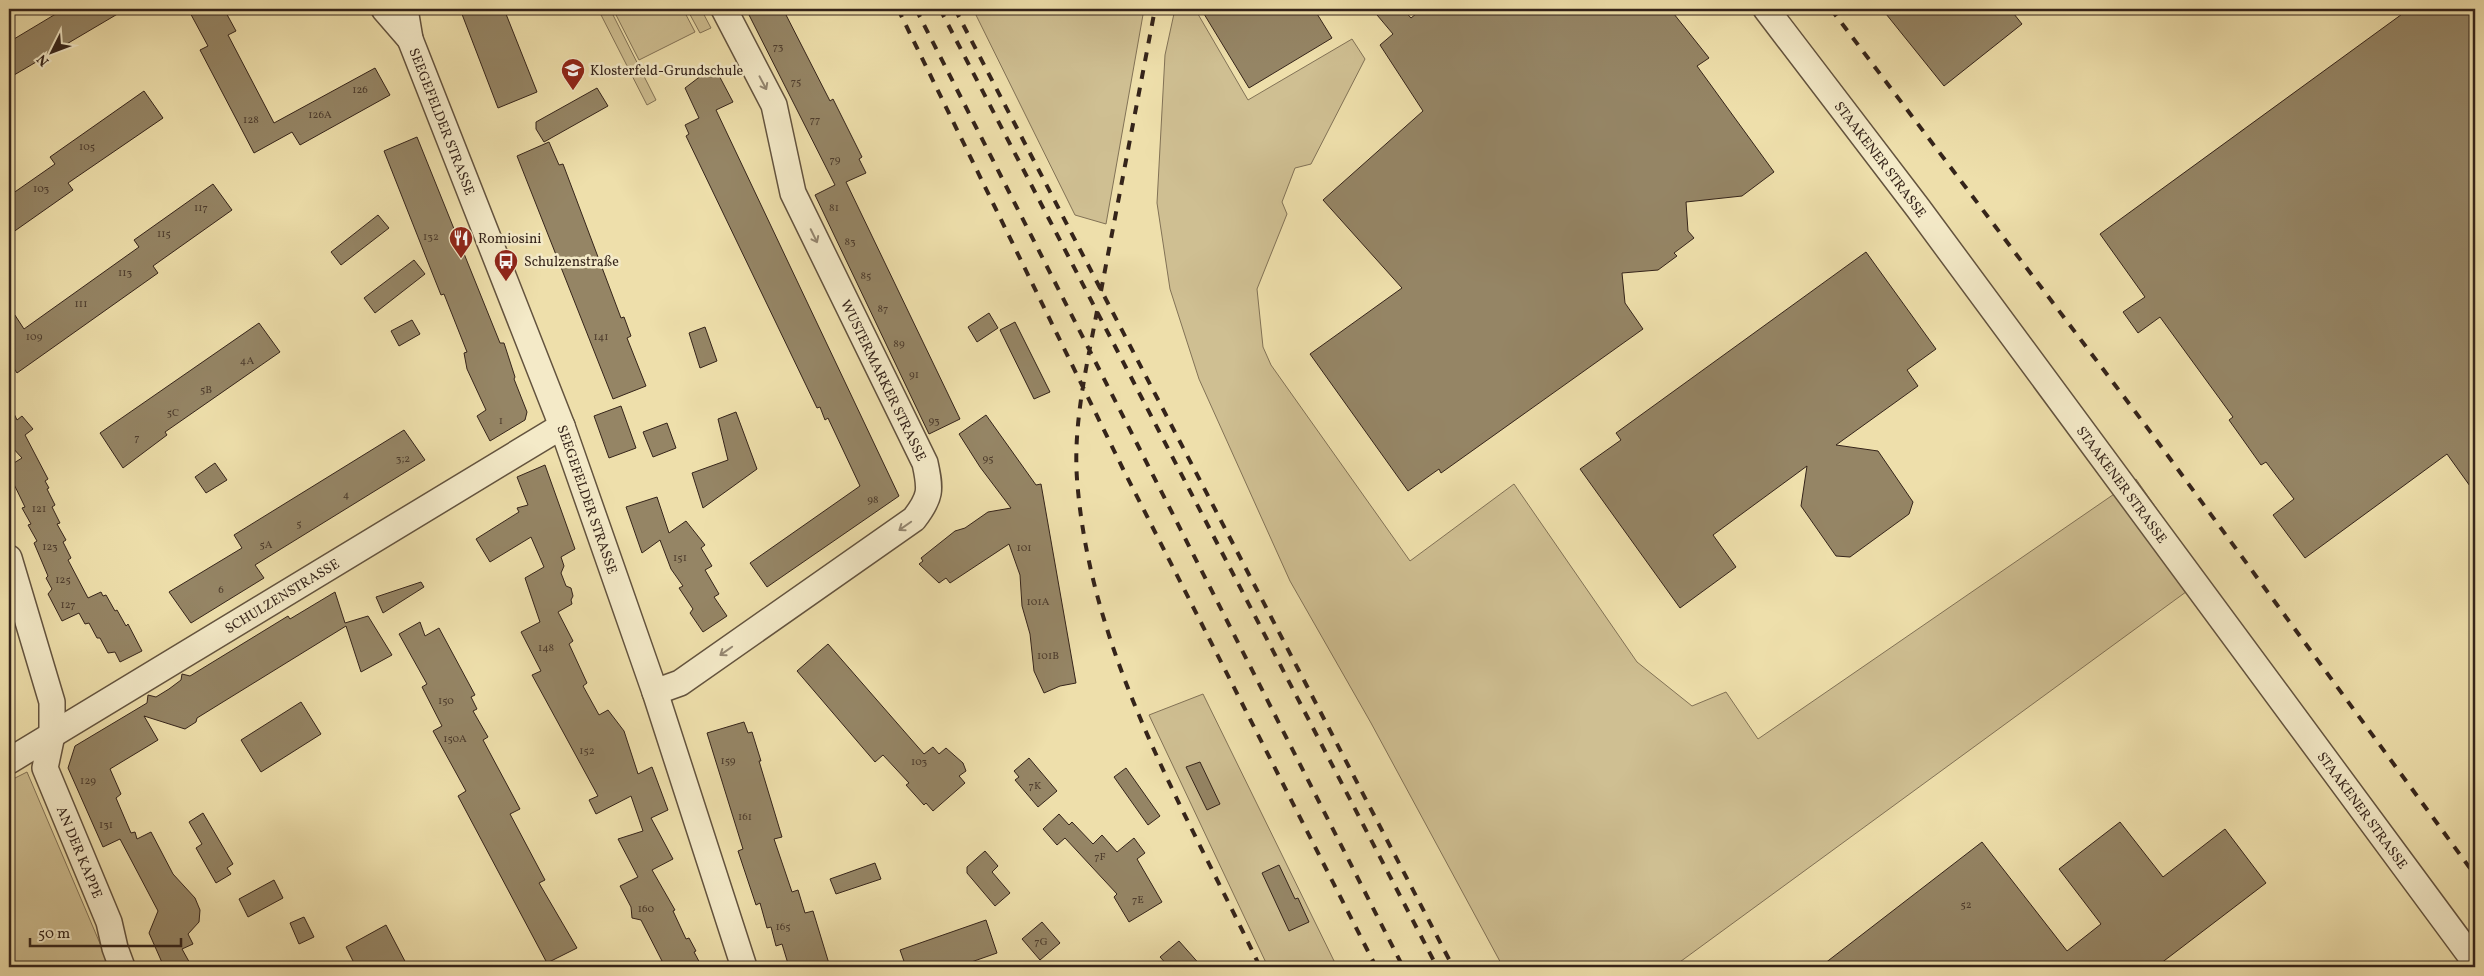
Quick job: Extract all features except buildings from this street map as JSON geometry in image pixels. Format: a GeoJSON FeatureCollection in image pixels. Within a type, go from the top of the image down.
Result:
{"type":"FeatureCollection","features":[{"type":"Feature","properties":{"kind":"street","name":"SEEGEFELDER STRASSE"},"geometry":{"type":"LineString","coordinates":[[384,9],[410,39]]}},
{"type":"Feature","properties":{"kind":"street","name":"SEEGEFELDER STRASSE"},"geometry":{"type":"LineString","coordinates":[[405,9],[410,39],[562,426],[655,692],[744,967]]}},
{"type":"Feature","properties":{"kind":"street","name":"WUSTERMARKER STRASSE"},"geometry":{"type":"LineString","coordinates":[[655,692],[680,683],[914,520],[926,503],[930,487],[925,463],[793,193],[774,105],[724,9]]}},
{"type":"Feature","properties":{"kind":"street","name":"STAAKENER STRASSE"},"geometry":{"type":"LineString","coordinates":[[1766,9],[1942,240],[2475,962]]}},
{"type":"Feature","properties":{"kind":"street","name":"SCHULZENSTRASSE"},"geometry":{"type":"LineString","coordinates":[[52,735],[562,426]]}},
{"type":"Feature","properties":{"kind":"street","name":"AN DER KAPPE"},"geometry":{"type":"LineString","coordinates":[[9,558],[52,702],[52,735],[45,768],[109,922],[114,948],[122,967]]}},
{"type":"Feature","properties":{"kind":"street"},"geometry":{"type":"LineString","coordinates":[[9,761],[52,735]]}},
{"type":"Feature","properties":{"kind":"shaded area"},"geometry":{"type":"Polygon","coordinates":[[[598,9],[610,9],[656,100],[647,105],[598,9]]]}},
{"type":"Feature","properties":{"kind":"shaded area"},"geometry":{"type":"Polygon","coordinates":[[[613,9],[683,9],[695,32],[639,60],[613,9]]]}},
{"type":"Feature","properties":{"kind":"shaded area"},"geometry":{"type":"Polygon","coordinates":[[[687,9],[701,9],[711,28],[700,33],[687,9]]]}},
{"type":"Feature","properties":{"kind":"shaded area"},"geometry":{"type":"Polygon","coordinates":[[[973,9],[1144,9],[1106,224],[1075,215],[973,9]]]}},
{"type":"Feature","properties":{"kind":"shaded area"},"geometry":{"type":"Polygon","coordinates":[[[1175,9],[1195,9],[1248,100],[1352,39],[1365,59],[1311,164],[1295,168],[1282,202],[1287,214],[1257,289],[1263,347],[1271,365],[1410,561],[1514,484],[1637,662],[1692,706],[1726,692],[1758,739],[2136,479],[2205,578],[1673,967],[1503,967],[1371,723],[1290,581],[1199,379],[1170,289],[1157,203],[1165,55],[1175,9]]]}},
{"type":"Feature","properties":{"kind":"shaded area"},"geometry":{"type":"Polygon","coordinates":[[[1203,694],[1337,967],[1268,967],[1149,715],[1203,694]]]}},
{"type":"Feature","properties":{"kind":"shaded area"},"geometry":{"type":"Polygon","coordinates":[[[27,772],[110,967],[9,967],[9,781],[27,772]]]}},
{"type":"Feature","properties":{"kind":"railway"},"geometry":{"type":"LineString","coordinates":[[898,9],[1123,469],[1376,967]]}},
{"type":"Feature","properties":{"kind":"railway"},"geometry":{"type":"LineString","coordinates":[[916,9],[1403,967]]}},
{"type":"Feature","properties":{"kind":"railway"},"geometry":{"type":"LineString","coordinates":[[940,9],[1437,967]]}},
{"type":"Feature","properties":{"kind":"railway"},"geometry":{"type":"LineString","coordinates":[[955,9],[1453,967]]}},
{"type":"Feature","properties":{"kind":"railway"},"geometry":{"type":"LineString","coordinates":[[1101,291],[1155,9]]}},
{"type":"Feature","properties":{"kind":"railway"},"geometry":{"type":"LineString","coordinates":[[1831,9],[2149,430],[2475,875]]}},
{"type":"Feature","properties":{"kind":"railway"},"geometry":{"type":"LineString","coordinates":[[1097,311],[1085,373],[1079,415],[1076,458],[1086,544],[1101,608],[1121,670],[1146,731],[1173,791],[1260,967]]}},
{"type":"Feature","properties":{"kind":"place","name":"Klosterfeld-Grundschule"},"geometry":{"type":"Point","coordinates":[573,91]}},
{"type":"Feature","properties":{"kind":"place","name":"Romiosini"},"geometry":{"type":"Point","coordinates":[461,259]}},
{"type":"Feature","properties":{"kind":"place","name":"Schulzenstraße"},"geometry":{"type":"Point","coordinates":[506,282]}}]}
